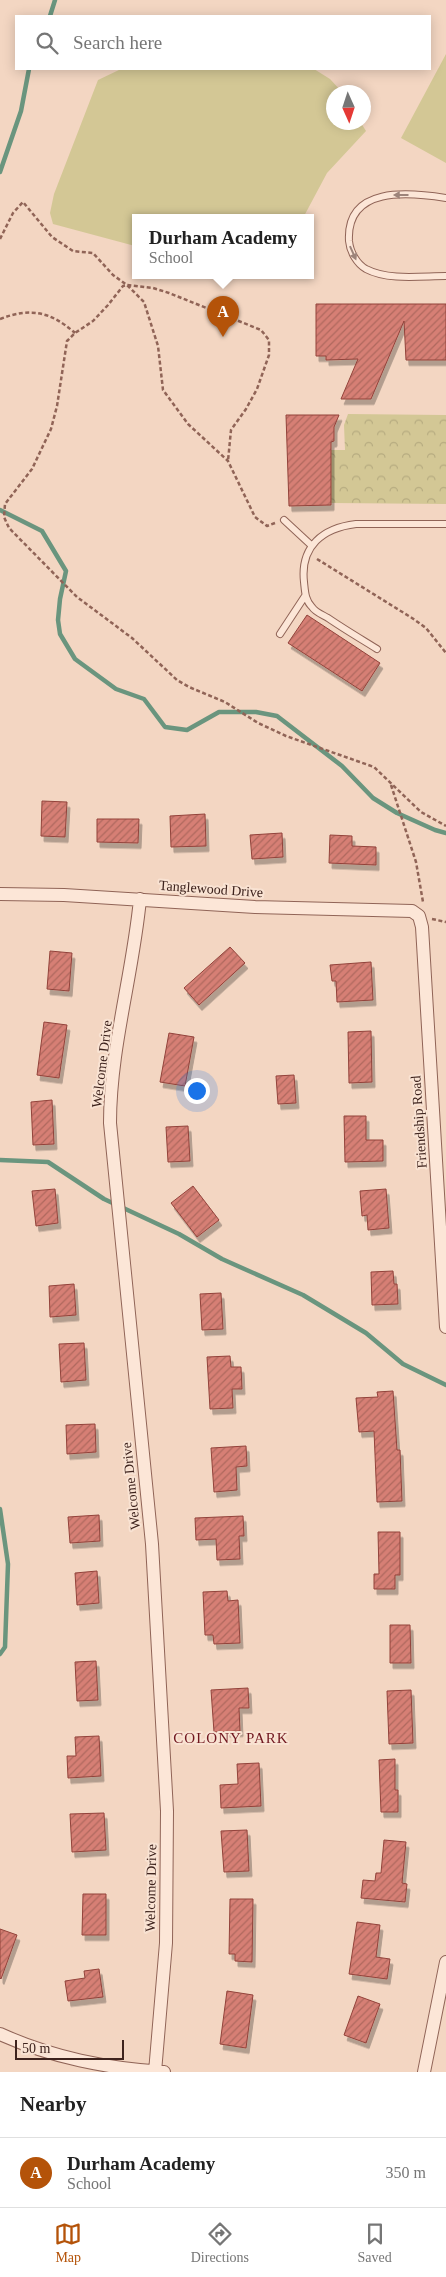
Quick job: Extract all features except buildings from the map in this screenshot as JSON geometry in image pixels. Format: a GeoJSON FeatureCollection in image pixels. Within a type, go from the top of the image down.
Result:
{"type":"FeatureCollection","features":[{"type":"Feature","properties":{"kind":"street","name":"Tanglewood Drive"},"geometry":{"type":"LineString","coordinates":[[0,894],[140,899],[255,907],[412,912],[419,916]]}},
{"type":"Feature","properties":{"kind":"street","name":"Welcome Drive"},"geometry":{"type":"LineString","coordinates":[[140,899],[136,938],[113,1076],[110,1123],[152,1544],[167,1811],[166,1943],[155,2072]]}},
{"type":"Feature","properties":{"kind":"street","name":"Friendship Road"},"geometry":{"type":"LineString","coordinates":[[419,916],[422,926],[446,1327]]}},
{"type":"Feature","properties":{"kind":"street"},"geometry":{"type":"LineString","coordinates":[[424,2072],[446,1962]]}},
{"type":"Feature","properties":{"kind":"street"},"geometry":{"type":"LineString","coordinates":[[0,2034],[56,2056],[93,2064],[164,2072]]}},
{"type":"Feature","properties":{"kind":"lane"},"geometry":{"type":"LineString","coordinates":[[446,198],[386,195],[367,201],[352,217],[348,232],[349,246],[357,261],[366,269],[383,276],[446,276]]}},
{"type":"Feature","properties":{"kind":"lane"},"geometry":{"type":"LineString","coordinates":[[284,520],[311,546]]}},
{"type":"Feature","properties":{"kind":"lane"},"geometry":{"type":"LineString","coordinates":[[377,649],[312,608],[305,596],[303,566],[311,546],[321,536],[343,526],[356,524],[446,524]]}},
{"type":"Feature","properties":{"kind":"lane"},"geometry":{"type":"LineString","coordinates":[[280,634],[305,596]]}},
{"type":"Feature","properties":{"kind":"path"},"geometry":{"type":"LineString","coordinates":[[0,239],[13,213],[23,202],[52,236],[73,251],[93,253],[113,275],[128,286],[144,302],[158,346],[163,390],[188,424],[228,461],[255,517],[267,526],[284,520]]}},
{"type":"Feature","properties":{"kind":"path"},"geometry":{"type":"LineString","coordinates":[[228,461],[231,430],[246,410],[257,389],[269,355],[269,340],[261,330],[161,291],[123,286],[108,306],[93,321],[67,341],[64,353],[64,372],[51,429],[32,468],[4,504],[4,517],[9,528],[77,597],[132,638],[178,680],[189,687],[226,702],[258,723],[286,736],[374,767],[421,812],[446,826]]}},
{"type":"Feature","properties":{"kind":"path"},"geometry":{"type":"LineString","coordinates":[[0,319],[12,315],[46,313],[61,321],[75,333]]}},
{"type":"Feature","properties":{"kind":"path"},"geometry":{"type":"LineString","coordinates":[[311,546],[317,560],[426,628],[446,653]]}},
{"type":"Feature","properties":{"kind":"path"},"geometry":{"type":"LineString","coordinates":[[390,784],[416,862],[424,900],[419,916]]}},
{"type":"Feature","properties":{"kind":"green space"},"geometry":{"type":"Polygon","coordinates":[[[446,54],[446,163],[401,138],[446,54]]]}},
{"type":"Feature","properties":{"kind":"green space"},"geometry":{"type":"Polygon","coordinates":[[[119,70],[316,70],[336,85],[326,85],[326,130],[366,131],[327,173],[305,214],[132,214],[132,245],[53,224],[50,213],[54,194],[98,80],[119,70]]]}},
{"type":"Feature","properties":{"kind":"green space"},"geometry":{"type":"Polygon","coordinates":[[[348,414],[446,415],[446,504],[331,503],[331,450],[345,450],[344,425],[348,414]]]}},
{"type":"Feature","properties":{"kind":"waterway"},"geometry":{"type":"LineString","coordinates":[[50,15],[55,0]]}},
{"type":"Feature","properties":{"kind":"waterway"},"geometry":{"type":"LineString","coordinates":[[0,172],[21,111],[29,70]]}},
{"type":"Feature","properties":{"kind":"waterway"},"geometry":{"type":"LineString","coordinates":[[0,510],[42,531],[66,571],[58,620],[60,634],[75,659],[116,689],[144,699],[165,727],[187,730],[219,712],[256,712],[277,716],[342,766],[373,798],[397,813],[446,833]]}},
{"type":"Feature","properties":{"kind":"waterway"},"geometry":{"type":"LineString","coordinates":[[0,1160],[48,1162],[104,1199],[179,1234],[222,1259],[303,1295],[366,1333],[403,1364],[446,1385]]}},
{"type":"Feature","properties":{"kind":"waterway"},"geometry":{"type":"LineString","coordinates":[[0,1509],[8,1564],[5,1647],[0,1654]]}},
{"type":"Feature","properties":{"kind":"place","name":"Durham Academy"},"geometry":{"type":"Point","coordinates":[223,337]}},
{"type":"Feature","properties":{"kind":"district","name":"COLONY PARK"},"geometry":{"type":"Point","coordinates":[231,1738]}}]}
